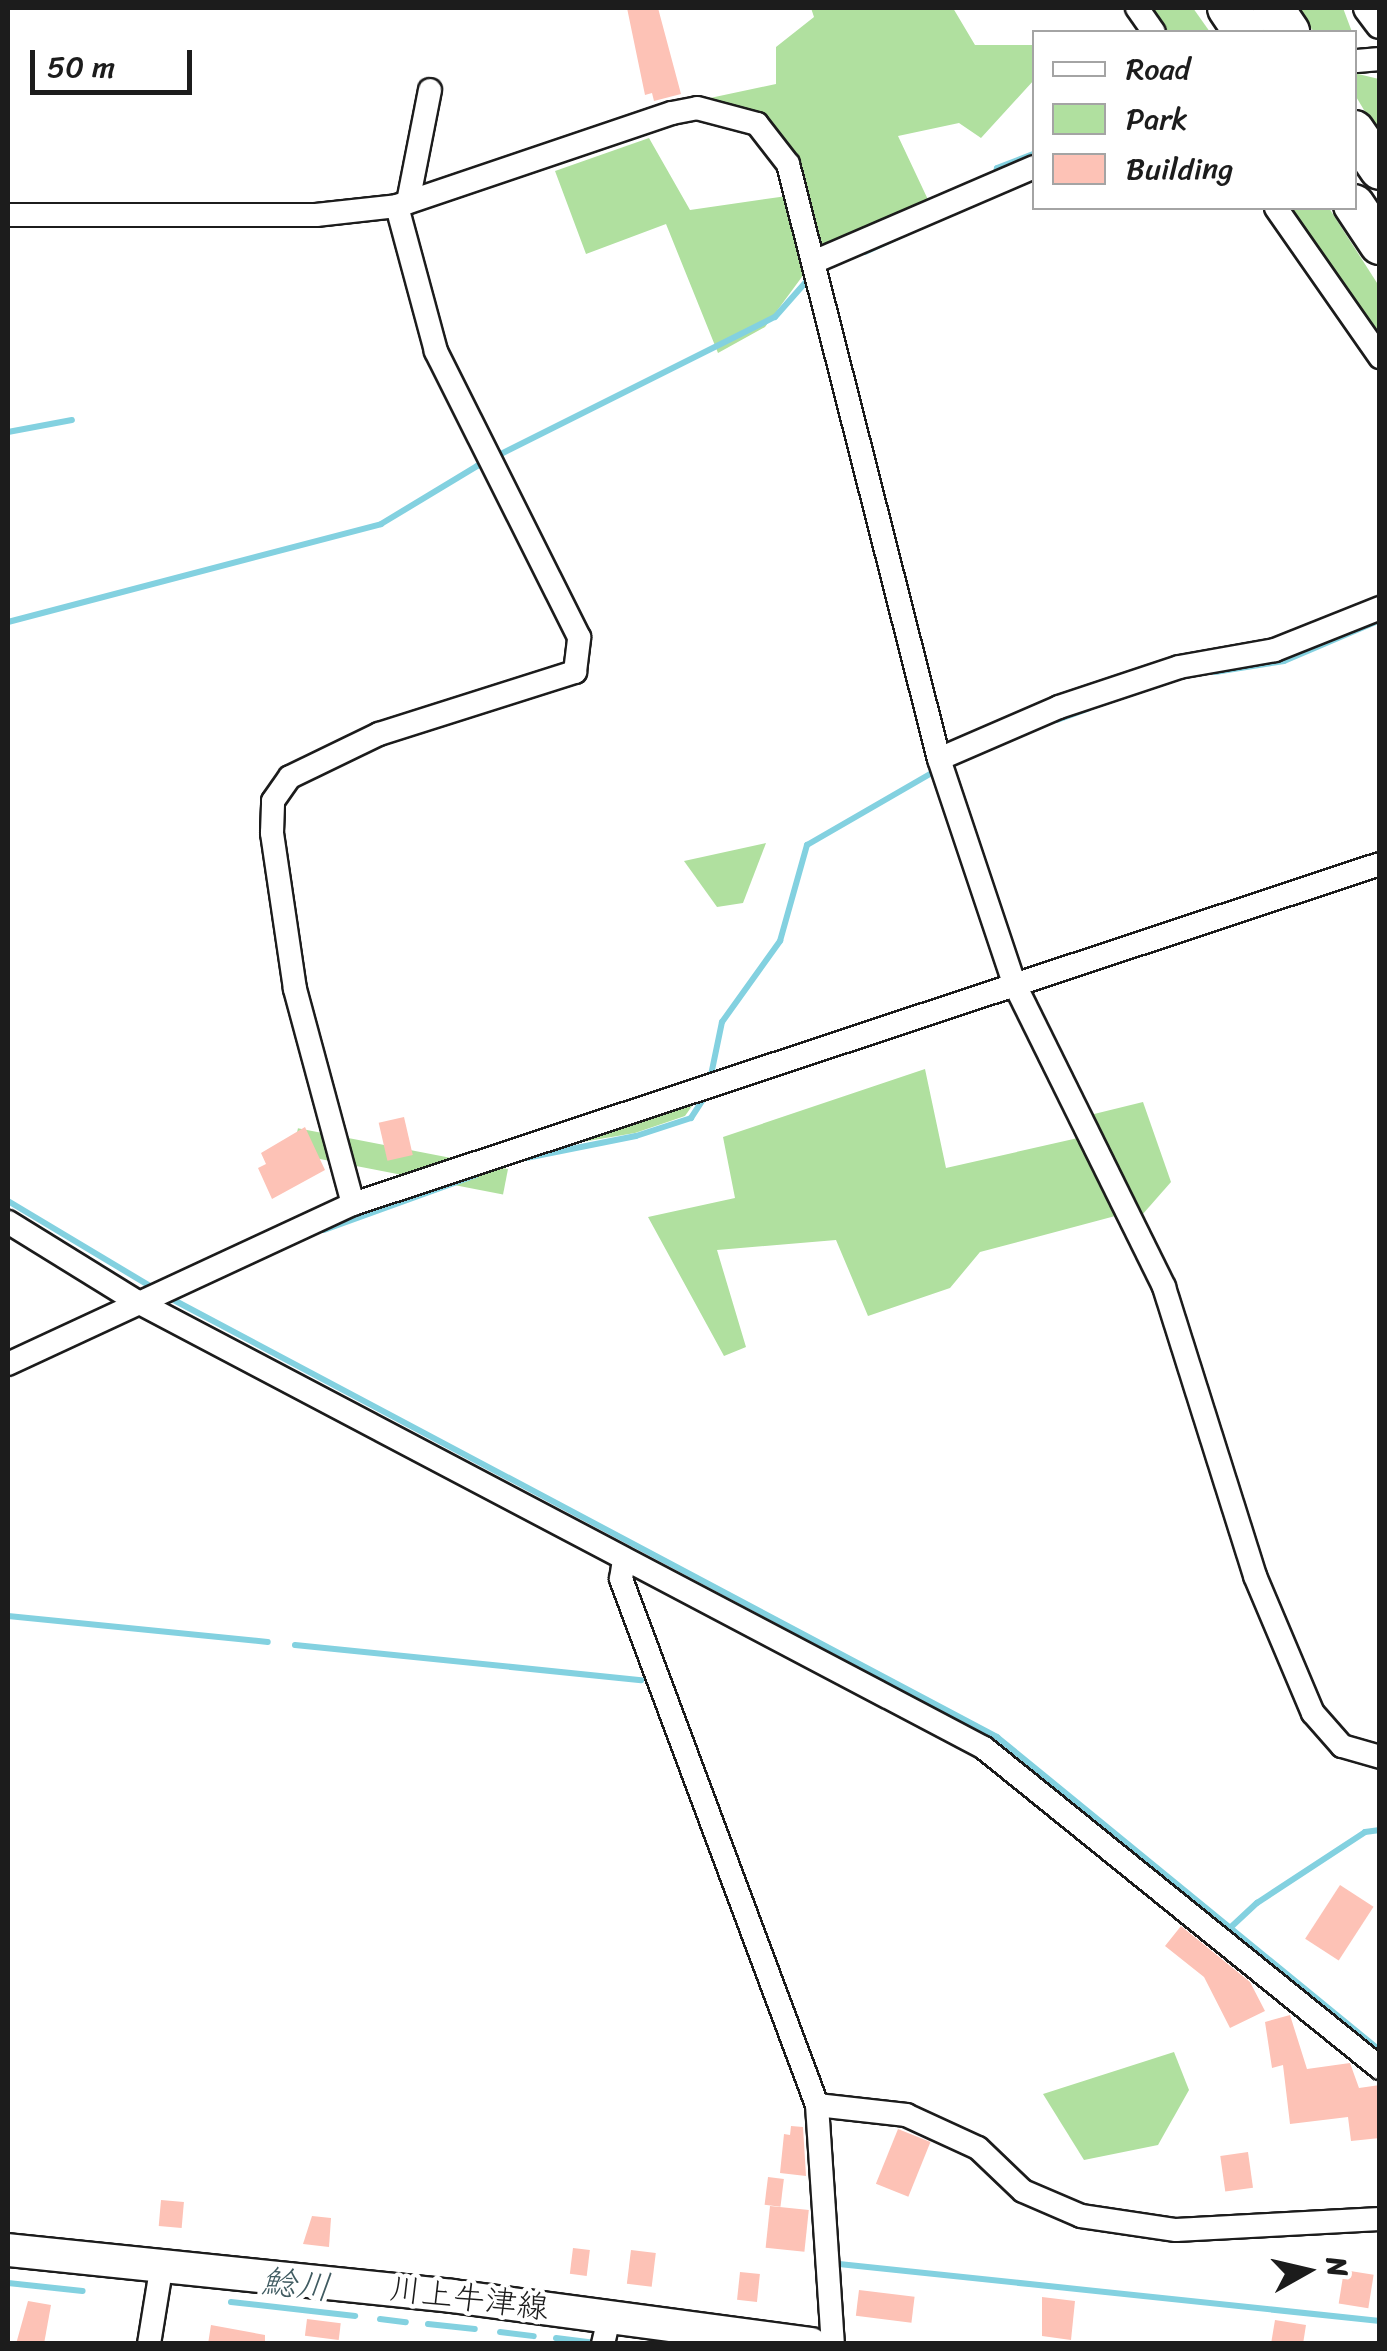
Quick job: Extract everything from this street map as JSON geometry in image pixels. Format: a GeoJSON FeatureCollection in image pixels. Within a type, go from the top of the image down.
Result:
{"type":"FeatureCollection","features":[{"type":"Feature","properties":{"kind":"highway"},"geometry":{"type":"LineString","coordinates":[[1228,8],[1243,30]]}},
{"type":"Feature","properties":{"kind":"highway"},"geometry":{"type":"LineString","coordinates":[[1273,8],[1288,30]]}},
{"type":"Feature","properties":{"kind":"highway"},"geometry":{"type":"LineString","coordinates":[[1357,135],[1380,169]]}},
{"type":"Feature","properties":{"kind":"highway"},"geometry":{"type":"LineString","coordinates":[[1357,209],[1380,244]]}},
{"type":"Feature","properties":{"kind":"main road","name":"川上牛津線"},"geometry":{"type":"LineString","coordinates":[[8,2250],[162,2264],[606,2330],[811,2344]]}},
{"type":"Feature","properties":{"kind":"street"},"geometry":{"type":"LineString","coordinates":[[1137,8],[1153,30]]}},
{"type":"Feature","properties":{"kind":"street"},"geometry":{"type":"LineString","coordinates":[[1368,8],[1380,24]]}},
{"type":"Feature","properties":{"kind":"street"},"geometry":{"type":"LineString","coordinates":[[352,1204],[295,989],[272,834],[274,801],[290,777],[378,734],[575,672],[579,637],[436,351],[403,204],[430,90]]}},
{"type":"Feature","properties":{"kind":"street"},"geometry":{"type":"LineString","coordinates":[[8,215],[316,215],[403,204],[697,108],[758,124],[788,164],[819,272],[942,768],[1014,983],[1164,1287],[1255,1576],[1312,1713],[1342,1746],[1380,1757]]}},
{"type":"Feature","properties":{"kind":"street"},"geometry":{"type":"LineString","coordinates":[[819,272],[992,184],[1032,168]]}},
{"type":"Feature","properties":{"kind":"street"},"geometry":{"type":"LineString","coordinates":[[1277,210],[1380,356]]}},
{"type":"Feature","properties":{"kind":"street"},"geometry":{"type":"LineString","coordinates":[[942,768],[1058,707],[1178,667],[1275,650],[1380,608]]}},
{"type":"Feature","properties":{"kind":"street"},"geometry":{"type":"LineString","coordinates":[[8,1364],[173,1283],[352,1204],[1380,864]]}},
{"type":"Feature","properties":{"kind":"street"},"geometry":{"type":"LineString","coordinates":[[8,1222],[136,1301],[984,1748],[1380,2068]]}},
{"type":"Feature","properties":{"kind":"street"},"geometry":{"type":"LineString","coordinates":[[624,1560],[621,1579],[818,2105],[833,2344]]}},
{"type":"Feature","properties":{"kind":"street"},"geometry":{"type":"LineString","coordinates":[[818,2105],[906,2116],[978,2148],[1023,2191],[1081,2216],[1176,2230],[1380,2219]]}},
{"type":"Feature","properties":{"kind":"street"},"geometry":{"type":"LineString","coordinates":[[148,2344],[162,2264]]}},
{"type":"Feature","properties":{"kind":"green space"},"geometry":{"type":"Polygon","coordinates":[[[811,8],[953,8],[975,45],[1032,45],[1032,82],[981,138],[959,123],[898,136],[931,206],[821,250],[789,146],[755,110],[710,98],[776,84],[776,47],[814,17],[811,8]]]}},
{"type":"Feature","properties":{"kind":"green space"},"geometry":{"type":"Polygon","coordinates":[[[1148,8],[1193,8],[1209,30],[1164,30],[1148,8]]]}},
{"type":"Feature","properties":{"kind":"green space"},"geometry":{"type":"Polygon","coordinates":[[[1296,8],[1343,8],[1351,30],[1312,30],[1296,8]]]}},
{"type":"Feature","properties":{"kind":"green space"},"geometry":{"type":"Polygon","coordinates":[[[1357,74],[1379,79],[1379,135],[1357,98],[1357,74]]]}},
{"type":"Feature","properties":{"kind":"green space"},"geometry":{"type":"Polygon","coordinates":[[[649,138],[690,210],[787,196],[807,270],[765,327],[718,353],[666,224],[586,254],[555,171],[649,138]]]}},
{"type":"Feature","properties":{"kind":"green space"},"geometry":{"type":"Polygon","coordinates":[[[1292,210],[1330,210],[1379,286],[1379,338],[1292,210]]]}},
{"type":"Feature","properties":{"kind":"green space"},"geometry":{"type":"Polygon","coordinates":[[[766,843],[743,903],[717,907],[684,861],[766,843]]]}},
{"type":"Feature","properties":{"kind":"green space"},"geometry":{"type":"Polygon","coordinates":[[[925,1069],[946,1168],[1078,1138],[1119,1215],[980,1252],[950,1288],[868,1316],[836,1240],[717,1250],[746,1347],[724,1356],[648,1217],[735,1198],[723,1137],[925,1069]]]}},
{"type":"Feature","properties":{"kind":"green space"},"geometry":{"type":"Polygon","coordinates":[[[699,1096],[685,1116],[635,1133],[541,1149],[699,1096]]]}},
{"type":"Feature","properties":{"kind":"green space"},"geometry":{"type":"Polygon","coordinates":[[[1143,1102],[1171,1182],[1142,1215],[1090,1115],[1143,1102]]]}},
{"type":"Feature","properties":{"kind":"green space"},"geometry":{"type":"Polygon","coordinates":[[[298,1128],[508,1169],[503,1195],[293,1154],[298,1128]]]}},
{"type":"Feature","properties":{"kind":"green space"},"geometry":{"type":"Polygon","coordinates":[[[1174,2052],[1189,2090],[1158,2145],[1084,2160],[1043,2094],[1174,2052]]]}},
{"type":"Feature","properties":{"kind":"building"},"geometry":{"type":"Polygon","coordinates":[[[627,8],[658,8],[681,94],[654,101],[652,93],[645,95],[627,8]]]}},
{"type":"Feature","properties":{"kind":"building"},"geometry":{"type":"Polygon","coordinates":[[[404,1117],[413,1155],[387,1161],[379,1123],[404,1117]]]}},
{"type":"Feature","properties":{"kind":"building"},"geometry":{"type":"Polygon","coordinates":[[[305,1127],[325,1170],[272,1199],[258,1168],[266,1164],[261,1153],[305,1127]]]}},
{"type":"Feature","properties":{"kind":"building"},"geometry":{"type":"Polygon","coordinates":[[[1340,1885],[1374,1907],[1339,1960],[1305,1939],[1340,1885]]]}},
{"type":"Feature","properties":{"kind":"building"},"geometry":{"type":"Polygon","coordinates":[[[1181,1926],[1250,1982],[1265,2011],[1230,2028],[1204,1977],[1165,1946],[1181,1926]]]}},
{"type":"Feature","properties":{"kind":"building"},"geometry":{"type":"Polygon","coordinates":[[[1290,2015],[1307,2069],[1350,2063],[1359,2088],[1380,2085],[1380,2138],[1351,2141],[1348,2117],[1290,2124],[1283,2065],[1272,2068],[1265,2022],[1290,2015]]]}},
{"type":"Feature","properties":{"kind":"building"},"geometry":{"type":"Polygon","coordinates":[[[791,2126],[803,2127],[806,2176],[780,2173],[784,2134],[790,2135],[791,2126]]]}},
{"type":"Feature","properties":{"kind":"building"},"geometry":{"type":"Polygon","coordinates":[[[898,2129],[930,2142],[908,2197],[876,2184],[898,2129]]]}},
{"type":"Feature","properties":{"kind":"building"},"geometry":{"type":"Polygon","coordinates":[[[1248,2152],[1253,2188],[1225,2192],[1220,2156],[1248,2152]]]}},
{"type":"Feature","properties":{"kind":"building"},"geometry":{"type":"Polygon","coordinates":[[[768,2177],[784,2179],[780,2207],[765,2205],[768,2177]]]}},
{"type":"Feature","properties":{"kind":"building"},"geometry":{"type":"Polygon","coordinates":[[[161,2200],[184,2202],[182,2228],[159,2226],[161,2200]]]}},
{"type":"Feature","properties":{"kind":"building"},"geometry":{"type":"Polygon","coordinates":[[[770,2206],[809,2210],[804,2252],[766,2248],[770,2206]]]}},
{"type":"Feature","properties":{"kind":"building"},"geometry":{"type":"Polygon","coordinates":[[[312,2216],[331,2218],[329,2247],[303,2244],[312,2216]]]}},
{"type":"Feature","properties":{"kind":"building"},"geometry":{"type":"Polygon","coordinates":[[[573,2248],[590,2250],[587,2276],[570,2274],[573,2248]]]}},
{"type":"Feature","properties":{"kind":"building"},"geometry":{"type":"Polygon","coordinates":[[[631,2250],[656,2253],[652,2287],[627,2284],[631,2250]]]}},
{"type":"Feature","properties":{"kind":"building"},"geometry":{"type":"Polygon","coordinates":[[[1344,2270],[1374,2275],[1368,2308],[1339,2304],[1344,2270]]]}},
{"type":"Feature","properties":{"kind":"building"},"geometry":{"type":"Polygon","coordinates":[[[740,2272],[760,2274],[757,2302],[737,2300],[740,2272]]]}},
{"type":"Feature","properties":{"kind":"building"},"geometry":{"type":"Polygon","coordinates":[[[859,2290],[915,2297],[911,2323],[856,2316],[859,2290]]]}},
{"type":"Feature","properties":{"kind":"building"},"geometry":{"type":"Polygon","coordinates":[[[1042,2297],[1075,2301],[1071,2340],[1042,2336],[1042,2297]]]}},
{"type":"Feature","properties":{"kind":"building"},"geometry":{"type":"Polygon","coordinates":[[[28,2301],[51,2305],[44,2344],[16,2344],[28,2301]]]}},
{"type":"Feature","properties":{"kind":"building"},"geometry":{"type":"Polygon","coordinates":[[[307,2319],[341,2323],[339,2340],[305,2336],[307,2319]]]}},
{"type":"Feature","properties":{"kind":"building"},"geometry":{"type":"Polygon","coordinates":[[[1275,2320],[1306,2325],[1303,2344],[1271,2344],[1275,2320]]]}},
{"type":"Feature","properties":{"kind":"building"},"geometry":{"type":"Polygon","coordinates":[[[211,2325],[265,2335],[265,2344],[208,2344],[211,2325]]]}},
{"type":"Feature","properties":{"kind":"waterway"},"geometry":{"type":"LineString","coordinates":[[995,176],[997,168],[1032,155]]}},
{"type":"Feature","properties":{"kind":"waterway"},"geometry":{"type":"LineString","coordinates":[[865,252],[993,193]]}},
{"type":"Feature","properties":{"kind":"waterway"},"geometry":{"type":"LineString","coordinates":[[8,622],[381,524],[477,466],[775,317],[812,275]]}},
{"type":"Feature","properties":{"kind":"waterway"},"geometry":{"type":"LineString","coordinates":[[8,432],[72,420]]}},
{"type":"Feature","properties":{"kind":"waterway"},"geometry":{"type":"LineString","coordinates":[[1215,672],[1284,661],[1380,620]]}},
{"type":"Feature","properties":{"kind":"waterway"},"geometry":{"type":"LineString","coordinates":[[1057,720],[1088,709]]}},
{"type":"Feature","properties":{"kind":"waterway"},"geometry":{"type":"LineString","coordinates":[[711,1075],[722,1022],[780,941],[807,845],[935,771]]}},
{"type":"Feature","properties":{"kind":"waterway"},"geometry":{"type":"LineString","coordinates":[[526,1158],[636,1136],[691,1118],[706,1095]]}},
{"type":"Feature","properties":{"kind":"waterway"},"geometry":{"type":"LineString","coordinates":[[324,1230],[476,1175]]}},
{"type":"Feature","properties":{"kind":"waterway"},"geometry":{"type":"LineString","coordinates":[[8,1201],[157,1290]]}},
{"type":"Feature","properties":{"kind":"waterway"},"geometry":{"type":"LineString","coordinates":[[168,1297],[997,1737],[1380,2051]]}},
{"type":"Feature","properties":{"kind":"waterway"},"geometry":{"type":"LineString","coordinates":[[8,1616],[268,1642]]}},
{"type":"Feature","properties":{"kind":"waterway"},"geometry":{"type":"LineString","coordinates":[[295,1645],[641,1680]]}},
{"type":"Feature","properties":{"kind":"waterway"},"geometry":{"type":"LineString","coordinates":[[1230,1928],[1257,1903],[1365,1832],[1380,1830]]}},
{"type":"Feature","properties":{"kind":"waterway"},"geometry":{"type":"LineString","coordinates":[[839,2264],[1380,2321]]}},
{"type":"Feature","properties":{"kind":"waterway","name":"鯰川"},"geometry":{"type":"LineString","coordinates":[[8,2283],[83,2291]]}},
{"type":"Feature","properties":{"kind":"waterway","name":"鯰川"},"geometry":{"type":"LineString","coordinates":[[231,2302],[355,2316]]}},
{"type":"Feature","properties":{"kind":"waterway","name":"鯰川"},"geometry":{"type":"LineString","coordinates":[[380,2319],[406,2322]]}},
{"type":"Feature","properties":{"kind":"waterway","name":"鯰川"},"geometry":{"type":"LineString","coordinates":[[428,2324],[475,2329]]}},
{"type":"Feature","properties":{"kind":"waterway","name":"鯰川"},"geometry":{"type":"LineString","coordinates":[[500,2332],[534,2336]]}},
{"type":"Feature","properties":{"kind":"waterway","name":"鯰川"},"geometry":{"type":"LineString","coordinates":[[556,2338],[596,2343]]}}]}
